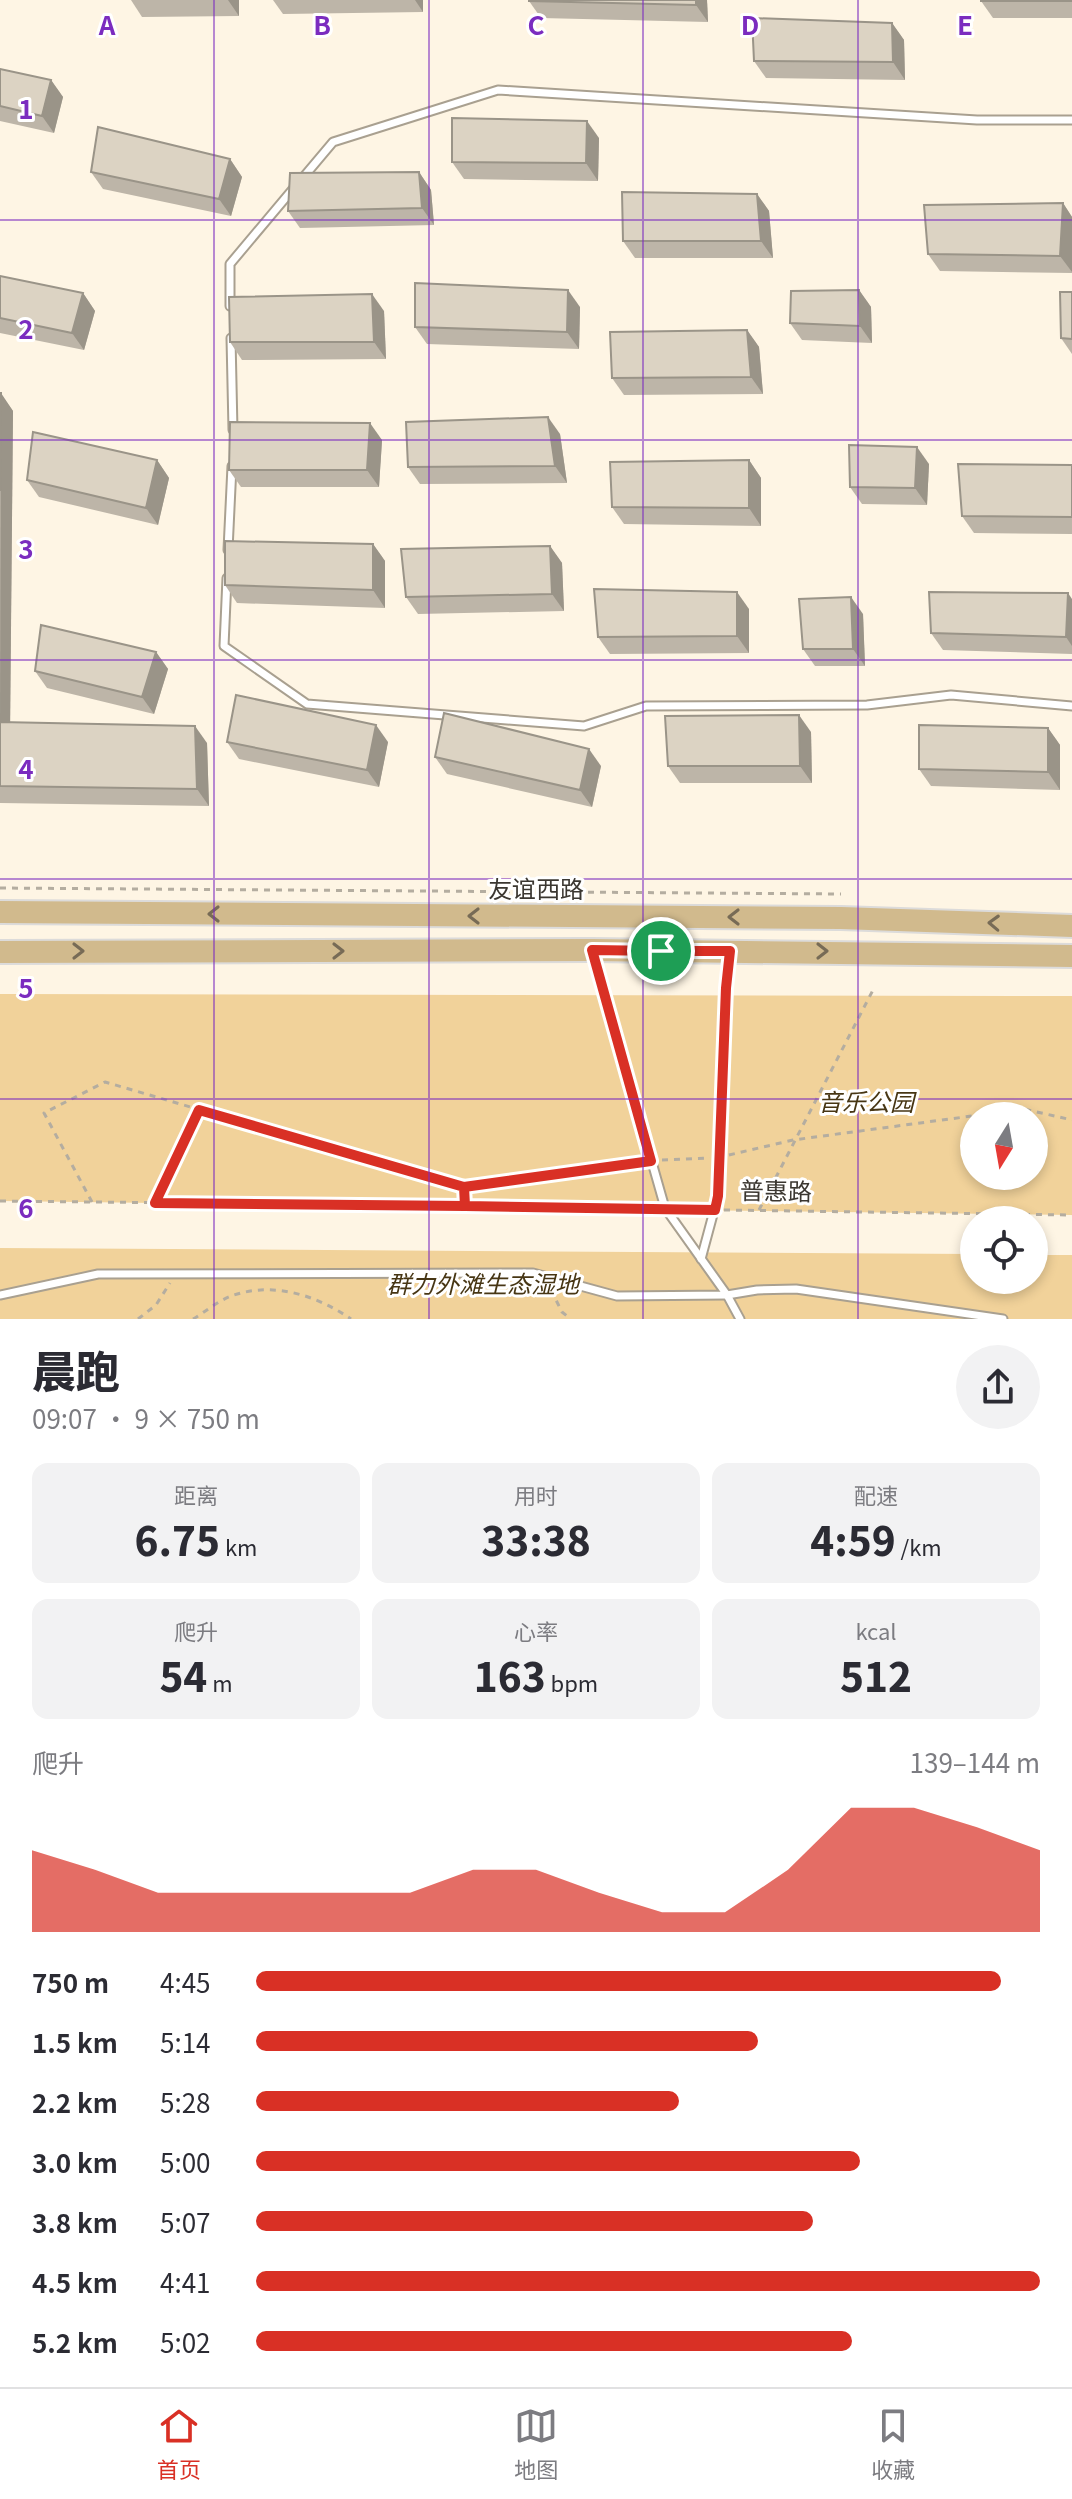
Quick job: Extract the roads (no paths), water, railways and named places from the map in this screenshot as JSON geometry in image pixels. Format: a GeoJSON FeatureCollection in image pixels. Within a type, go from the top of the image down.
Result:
{"type":"FeatureCollection","features":[{"type":"Feature","properties":{"kind":"main road","name":"友谊西路"},"geometry":{"type":"LineString","coordinates":[[0,912],[825,918],[1072,926]]}},
{"type":"Feature","properties":{"kind":"main road"},"geometry":{"type":"LineString","coordinates":[[0,952],[592,950],[1072,956]]}},
{"type":"Feature","properties":{"kind":"lane"},"geometry":{"type":"LineString","coordinates":[[231,311],[230,264],[333,142],[498,90],[977,120],[1072,120]]}},
{"type":"Feature","properties":{"kind":"lane"},"geometry":{"type":"LineString","coordinates":[[231,327],[233,437]]}},
{"type":"Feature","properties":{"kind":"lane"},"geometry":{"type":"LineString","coordinates":[[228,557],[232,452]]}},
{"type":"Feature","properties":{"kind":"lane"},"geometry":{"type":"LineString","coordinates":[[227,572],[224,646],[307,704],[584,726],[646,706],[867,705],[951,695],[1072,706]]}},
{"type":"Feature","properties":{"kind":"lane"},"geometry":{"type":"LineString","coordinates":[[592,950],[665,1208],[727,1295],[740,1319]]}},
{"type":"Feature","properties":{"kind":"lane"},"geometry":{"type":"LineString","coordinates":[[701,1259],[718,1196],[730,951]]}},
{"type":"Feature","properties":{"kind":"lane"},"geometry":{"type":"LineString","coordinates":[[0,1295],[98,1274],[533,1273],[617,1296],[727,1295],[796,1289],[1003,1319]]}},
{"type":"Feature","properties":{"kind":"park label","name":"音乐公园"},"geometry":{"type":"Point","coordinates":[866,1103]}},
{"type":"Feature","properties":{"kind":"park label","name":"群力外滩生态湿地"},"geometry":{"type":"Point","coordinates":[483,1285]}}]}
